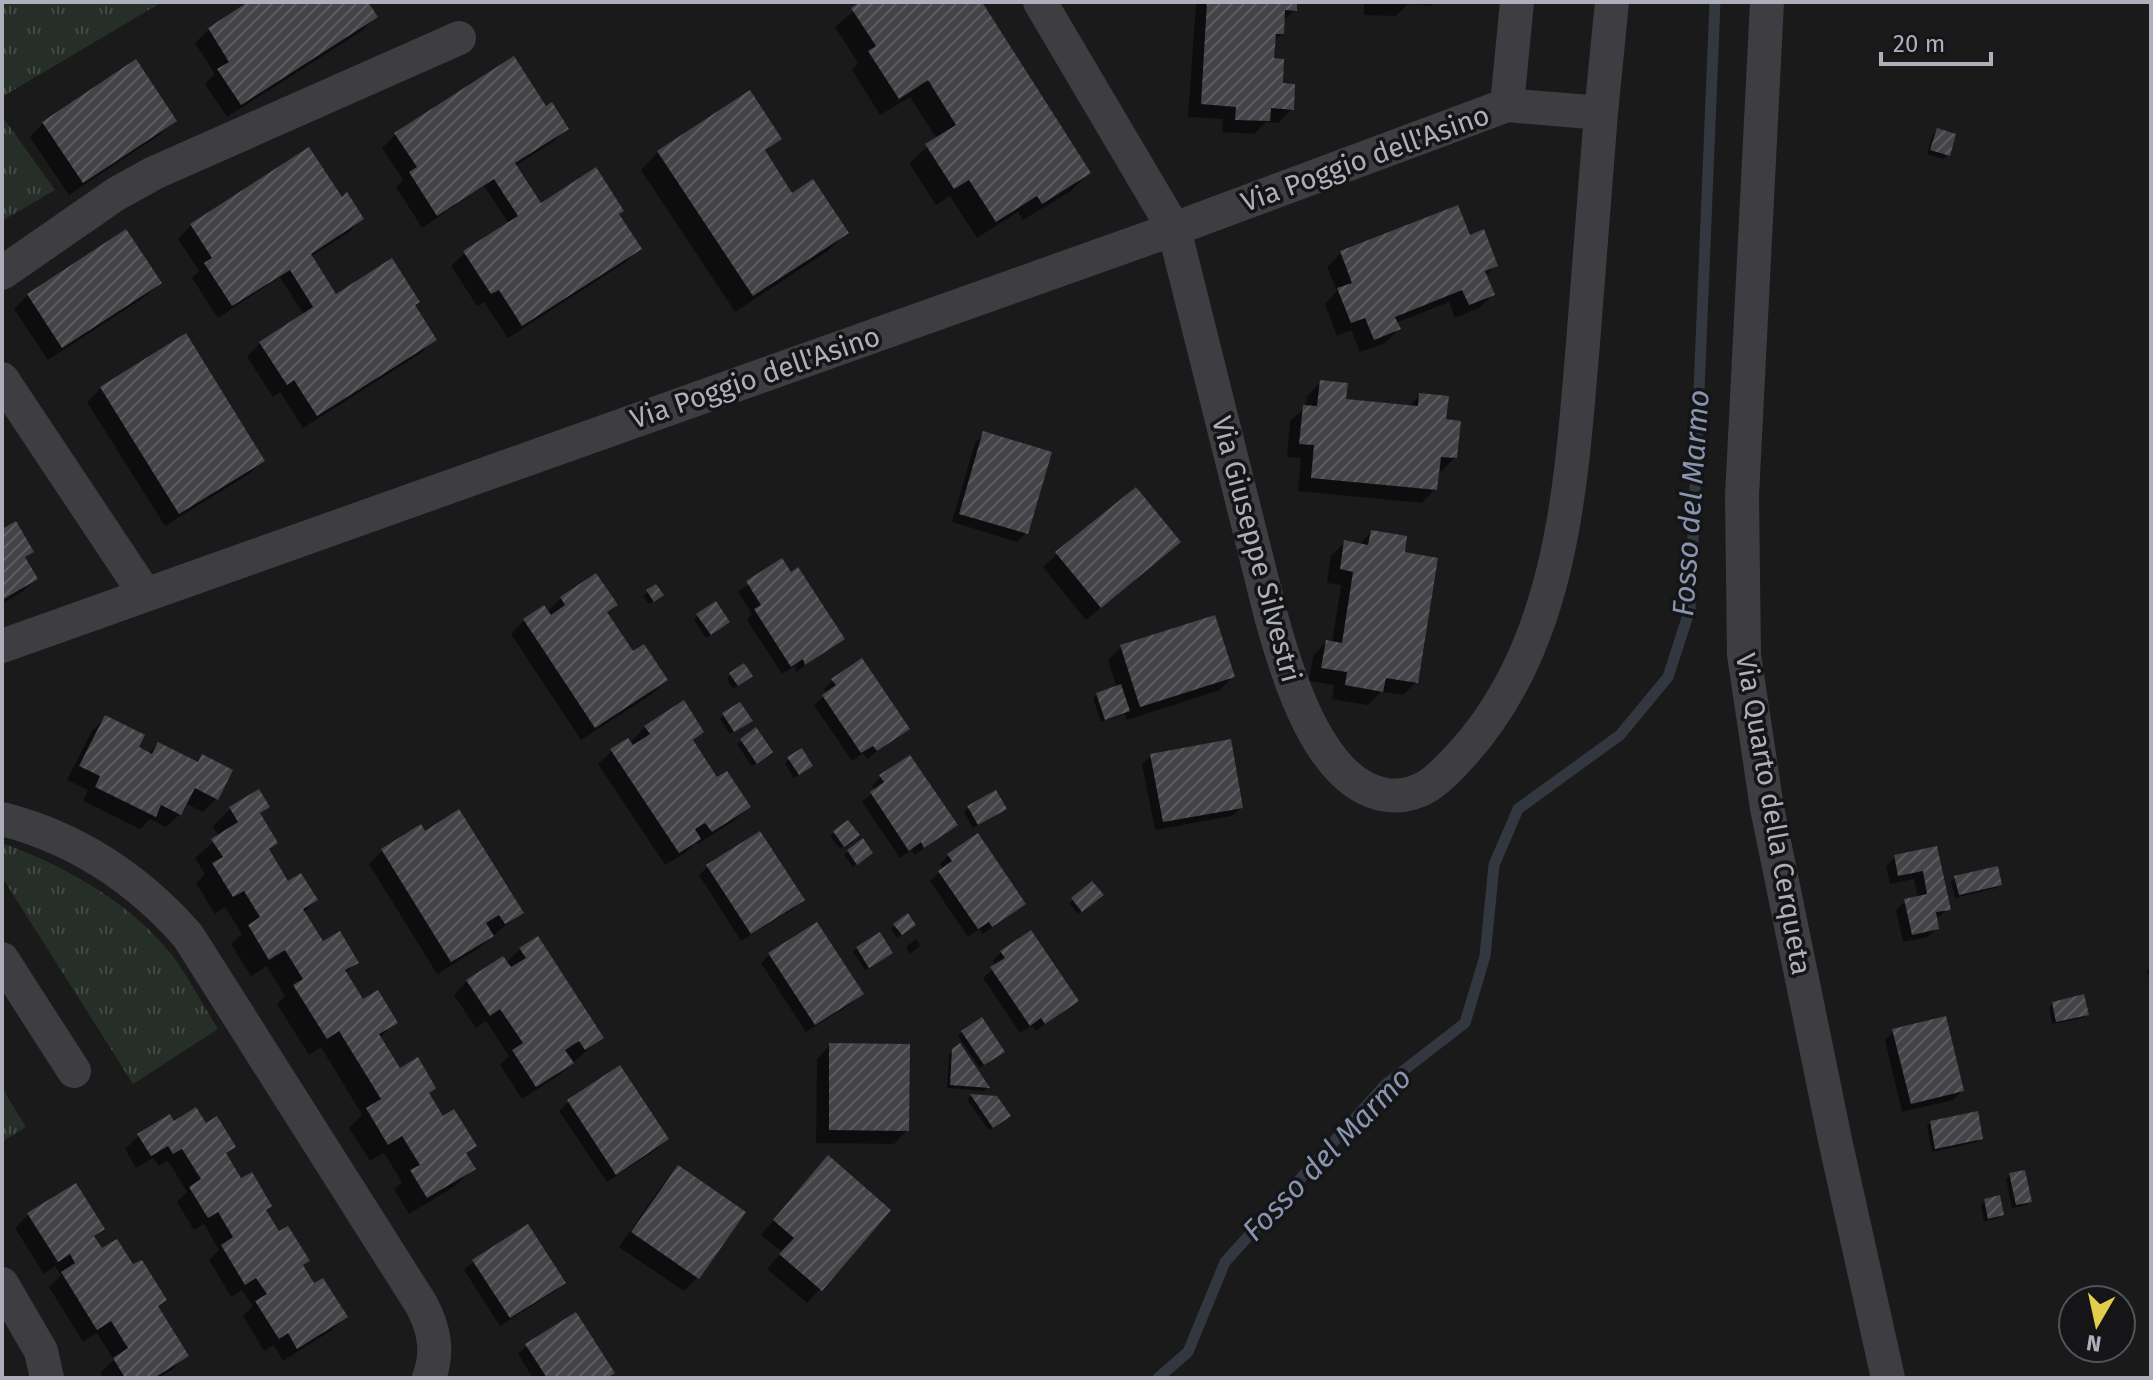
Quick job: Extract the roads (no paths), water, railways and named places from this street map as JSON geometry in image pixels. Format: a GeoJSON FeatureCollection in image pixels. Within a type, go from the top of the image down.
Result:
{"type":"FeatureCollection","features":[{"type":"Feature","properties":{"kind":"street","name":"Via Giuseppe Silvestri"},"geometry":{"type":"LineString","coordinates":[[1040,2],[1174,229],[1283,662],[1297,697],[1332,758],[1355,782],[1379,794],[1410,794],[1428,787],[1442,777],[1484,730],[1522,665],[1551,584],[1576,425],[1612,2]]}},
{"type":"Feature","properties":{"kind":"street"},"geometry":{"type":"LineString","coordinates":[[1517,2],[1507,105],[1601,113]]}},
{"type":"Feature","properties":{"kind":"street","name":"Via Quarto della Cerqueta"},"geometry":{"type":"LineString","coordinates":[[1767,2],[1742,496],[1744,655],[1767,808],[1835,1140],[1888,1378]]}},
{"type":"Feature","properties":{"kind":"street"},"geometry":{"type":"LineString","coordinates":[[2,273],[116,194],[154,173],[459,38]]}},
{"type":"Feature","properties":{"kind":"street","name":"Via Poggio dell'Asino"},"geometry":{"type":"LineString","coordinates":[[2,646],[1174,229],[1507,105]]}},
{"type":"Feature","properties":{"kind":"street"},"geometry":{"type":"LineString","coordinates":[[2,379],[145,594]]}},
{"type":"Feature","properties":{"kind":"street"},"geometry":{"type":"LineString","coordinates":[[2,819],[61,841],[122,873],[149,895],[188,936],[421,1304],[432,1328],[434,1341],[434,1363],[429,1378]]}},
{"type":"Feature","properties":{"kind":"street"},"geometry":{"type":"LineString","coordinates":[[2,959],[74,1071]]}},
{"type":"Feature","properties":{"kind":"street"},"geometry":{"type":"LineString","coordinates":[[2,1284],[41,1351],[47,1378]]}},
{"type":"Feature","properties":{"kind":"waterway","name":"Fosso del Marmo"},"geometry":{"type":"LineString","coordinates":[[1158,1378],[1188,1352],[1225,1262],[1386,1084],[1465,1023],[1485,956],[1494,865],[1518,809],[1620,735],[1668,677],[1690,609],[1715,2]]}}]}
